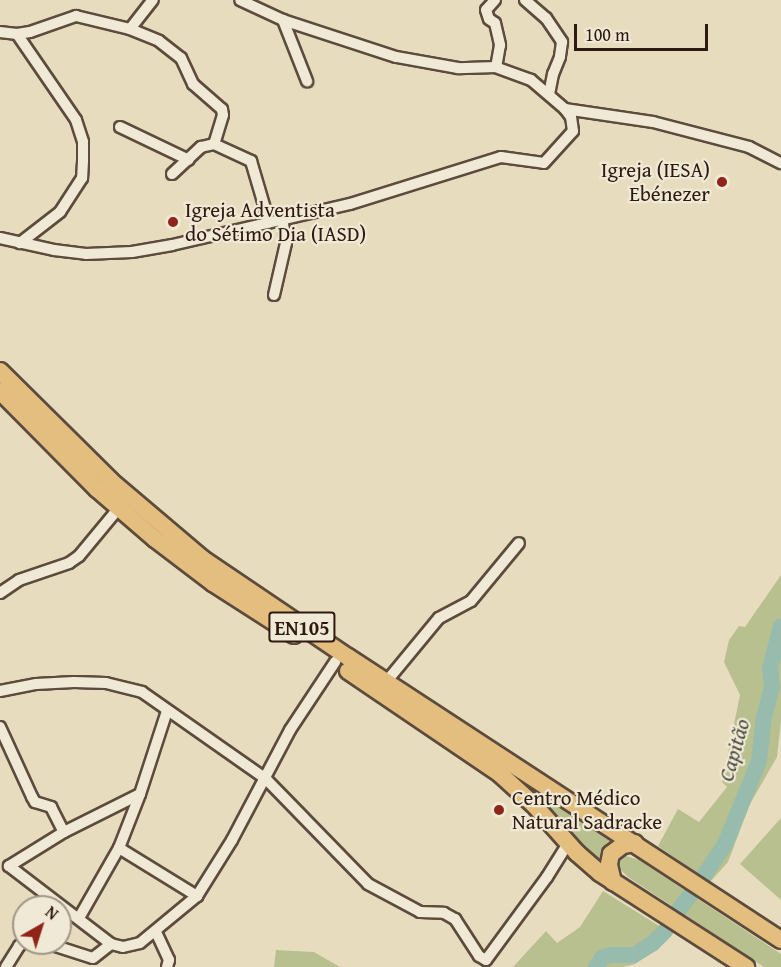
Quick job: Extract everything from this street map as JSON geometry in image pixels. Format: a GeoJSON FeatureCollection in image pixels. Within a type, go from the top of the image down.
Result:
{"type":"FeatureCollection","features":[{"type":"Feature","properties":{"kind":"main road","name":"EN105"},"geometry":{"type":"LineString","coordinates":[[0,371],[111,481],[176,538],[236,583],[781,940]]}},
{"type":"Feature","properties":{"kind":"main road","name":"EN105"},"geometry":{"type":"LineString","coordinates":[[0,391],[118,508],[194,569],[500,774],[535,806],[568,843],[613,882],[746,967]]}},
{"type":"Feature","properties":{"kind":"main road"},"geometry":{"type":"LineString","coordinates":[[613,882],[609,864],[611,854],[616,849],[635,843]]}},
{"type":"Feature","properties":{"kind":"street"},"geometry":{"type":"LineString","coordinates":[[130,29],[152,2],[163,0]]}},
{"type":"Feature","properties":{"kind":"street"},"geometry":{"type":"LineString","coordinates":[[495,0],[486,10],[489,19],[495,23],[500,45],[496,68]]}},
{"type":"Feature","properties":{"kind":"street"},"geometry":{"type":"LineString","coordinates":[[525,0],[546,18],[562,42],[549,94]]}},
{"type":"Feature","properties":{"kind":"street"},"geometry":{"type":"LineString","coordinates":[[0,237],[20,243],[86,254],[132,252],[350,204],[501,158],[544,163],[573,131],[571,117],[565,109],[531,80],[496,68],[458,68],[418,63],[284,20],[244,1]]}},
{"type":"Feature","properties":{"kind":"street"},"geometry":{"type":"LineString","coordinates":[[0,32],[17,34],[76,16],[130,29],[159,41],[182,58],[193,84],[222,109],[224,115],[214,144]]}},
{"type":"Feature","properties":{"kind":"street"},"geometry":{"type":"LineString","coordinates":[[284,20],[307,81]]}},
{"type":"Feature","properties":{"kind":"street"},"geometry":{"type":"LineString","coordinates":[[17,34],[76,120],[83,142],[84,161],[82,178],[60,212],[20,243]]}},
{"type":"Feature","properties":{"kind":"street"},"geometry":{"type":"LineString","coordinates":[[565,109],[653,122],[749,147],[781,163]]}},
{"type":"Feature","properties":{"kind":"street"},"geometry":{"type":"LineString","coordinates":[[120,127],[189,160]]}},
{"type":"Feature","properties":{"kind":"street"},"geometry":{"type":"LineString","coordinates":[[172,174],[201,147],[214,144]]}},
{"type":"Feature","properties":{"kind":"street"},"geometry":{"type":"LineString","coordinates":[[214,144],[219,149],[245,156],[251,161],[268,222]]}},
{"type":"Feature","properties":{"kind":"street"},"geometry":{"type":"LineString","coordinates":[[274,295],[286,243],[282,219]]}},
{"type":"Feature","properties":{"kind":"street"},"geometry":{"type":"LineString","coordinates":[[0,593],[19,580],[69,563],[79,556],[118,508]]}},
{"type":"Feature","properties":{"kind":"street"},"geometry":{"type":"LineString","coordinates":[[386,682],[439,618],[471,601],[519,543]]}},
{"type":"Feature","properties":{"kind":"street"},"geometry":{"type":"LineString","coordinates":[[141,794],[64,832],[3,867],[79,918],[111,944],[131,947],[156,932],[197,896],[232,840],[290,730],[335,662]]}},
{"type":"Feature","properties":{"kind":"street"},"geometry":{"type":"LineString","coordinates":[[0,691],[36,684],[106,683],[142,692],[265,778],[368,884],[420,912],[449,915],[455,919],[479,956],[486,960],[543,884],[568,843]]}},
{"type":"Feature","properties":{"kind":"street"},"geometry":{"type":"LineString","coordinates":[[79,918],[119,848],[141,794],[167,711]]}},
{"type":"Feature","properties":{"kind":"street"},"geometry":{"type":"LineString","coordinates":[[0,727],[35,802],[51,807],[64,832]]}},
{"type":"Feature","properties":{"kind":"street"},"geometry":{"type":"LineString","coordinates":[[119,848],[197,896]]}},
{"type":"Feature","properties":{"kind":"street"},"geometry":{"type":"LineString","coordinates":[[156,932],[169,960],[167,967]]}},
{"type":"Feature","properties":{"kind":"street"},"geometry":{"type":"LineString","coordinates":[[83,967],[111,944]]}},
{"type":"Feature","properties":{"kind":"street"},"geometry":{"type":"LineString","coordinates":[[72,951],[93,958]]}},
{"type":"Feature","properties":{"kind":"green space"},"geometry":{"type":"Polygon","coordinates":[[[781,575],[781,721],[777,757],[750,804],[728,862],[710,882],[658,846],[678,809],[699,822],[727,787],[722,782],[740,695],[724,662],[729,640],[739,626],[745,627],[781,575]]]}},
{"type":"Feature","properties":{"kind":"green space"},"geometry":{"type":"Polygon","coordinates":[[[500,766],[612,839],[601,853],[600,865],[500,766]]]}},
{"type":"Feature","properties":{"kind":"green space"},"geometry":{"type":"Polygon","coordinates":[[[781,818],[781,900],[740,864],[781,818]]]}},
{"type":"Feature","properties":{"kind":"green space"},"geometry":{"type":"Polygon","coordinates":[[[626,856],[639,860],[781,954],[781,967],[764,967],[628,877],[619,868],[618,863],[626,856]]]}},
{"type":"Feature","properties":{"kind":"green space"},"geometry":{"type":"Polygon","coordinates":[[[603,891],[672,934],[635,964],[623,967],[513,967],[546,931],[557,943],[580,927],[603,891]]]}},
{"type":"Feature","properties":{"kind":"green space"},"geometry":{"type":"Polygon","coordinates":[[[276,950],[314,952],[340,967],[274,967],[276,950]]]}},
{"type":"Feature","properties":{"kind":"waterway","name":"Capitão"},"geometry":{"type":"LineString","coordinates":[[703,877],[725,844],[759,761],[764,717],[772,688],[770,668],[781,626]]}},
{"type":"Feature","properties":{"kind":"waterway","name":"Capitão"},"geometry":{"type":"LineString","coordinates":[[678,911],[691,894]]}},
{"type":"Feature","properties":{"kind":"waterway","name":"Capitão"},"geometry":{"type":"LineString","coordinates":[[596,967],[602,958],[611,955],[634,955],[653,943],[666,930]]}},
{"type":"Feature","properties":{"kind":"place","name":"Igreja (IESA) Ebénezer"},"geometry":{"type":"Point","coordinates":[722,182]}},
{"type":"Feature","properties":{"kind":"place","name":"Igreja Adventista do Sétimo Dia (IASD)"},"geometry":{"type":"Point","coordinates":[173,222]}},
{"type":"Feature","properties":{"kind":"place","name":"Centro Médico Natural Sadracke"},"geometry":{"type":"Point","coordinates":[499,810]}}]}
